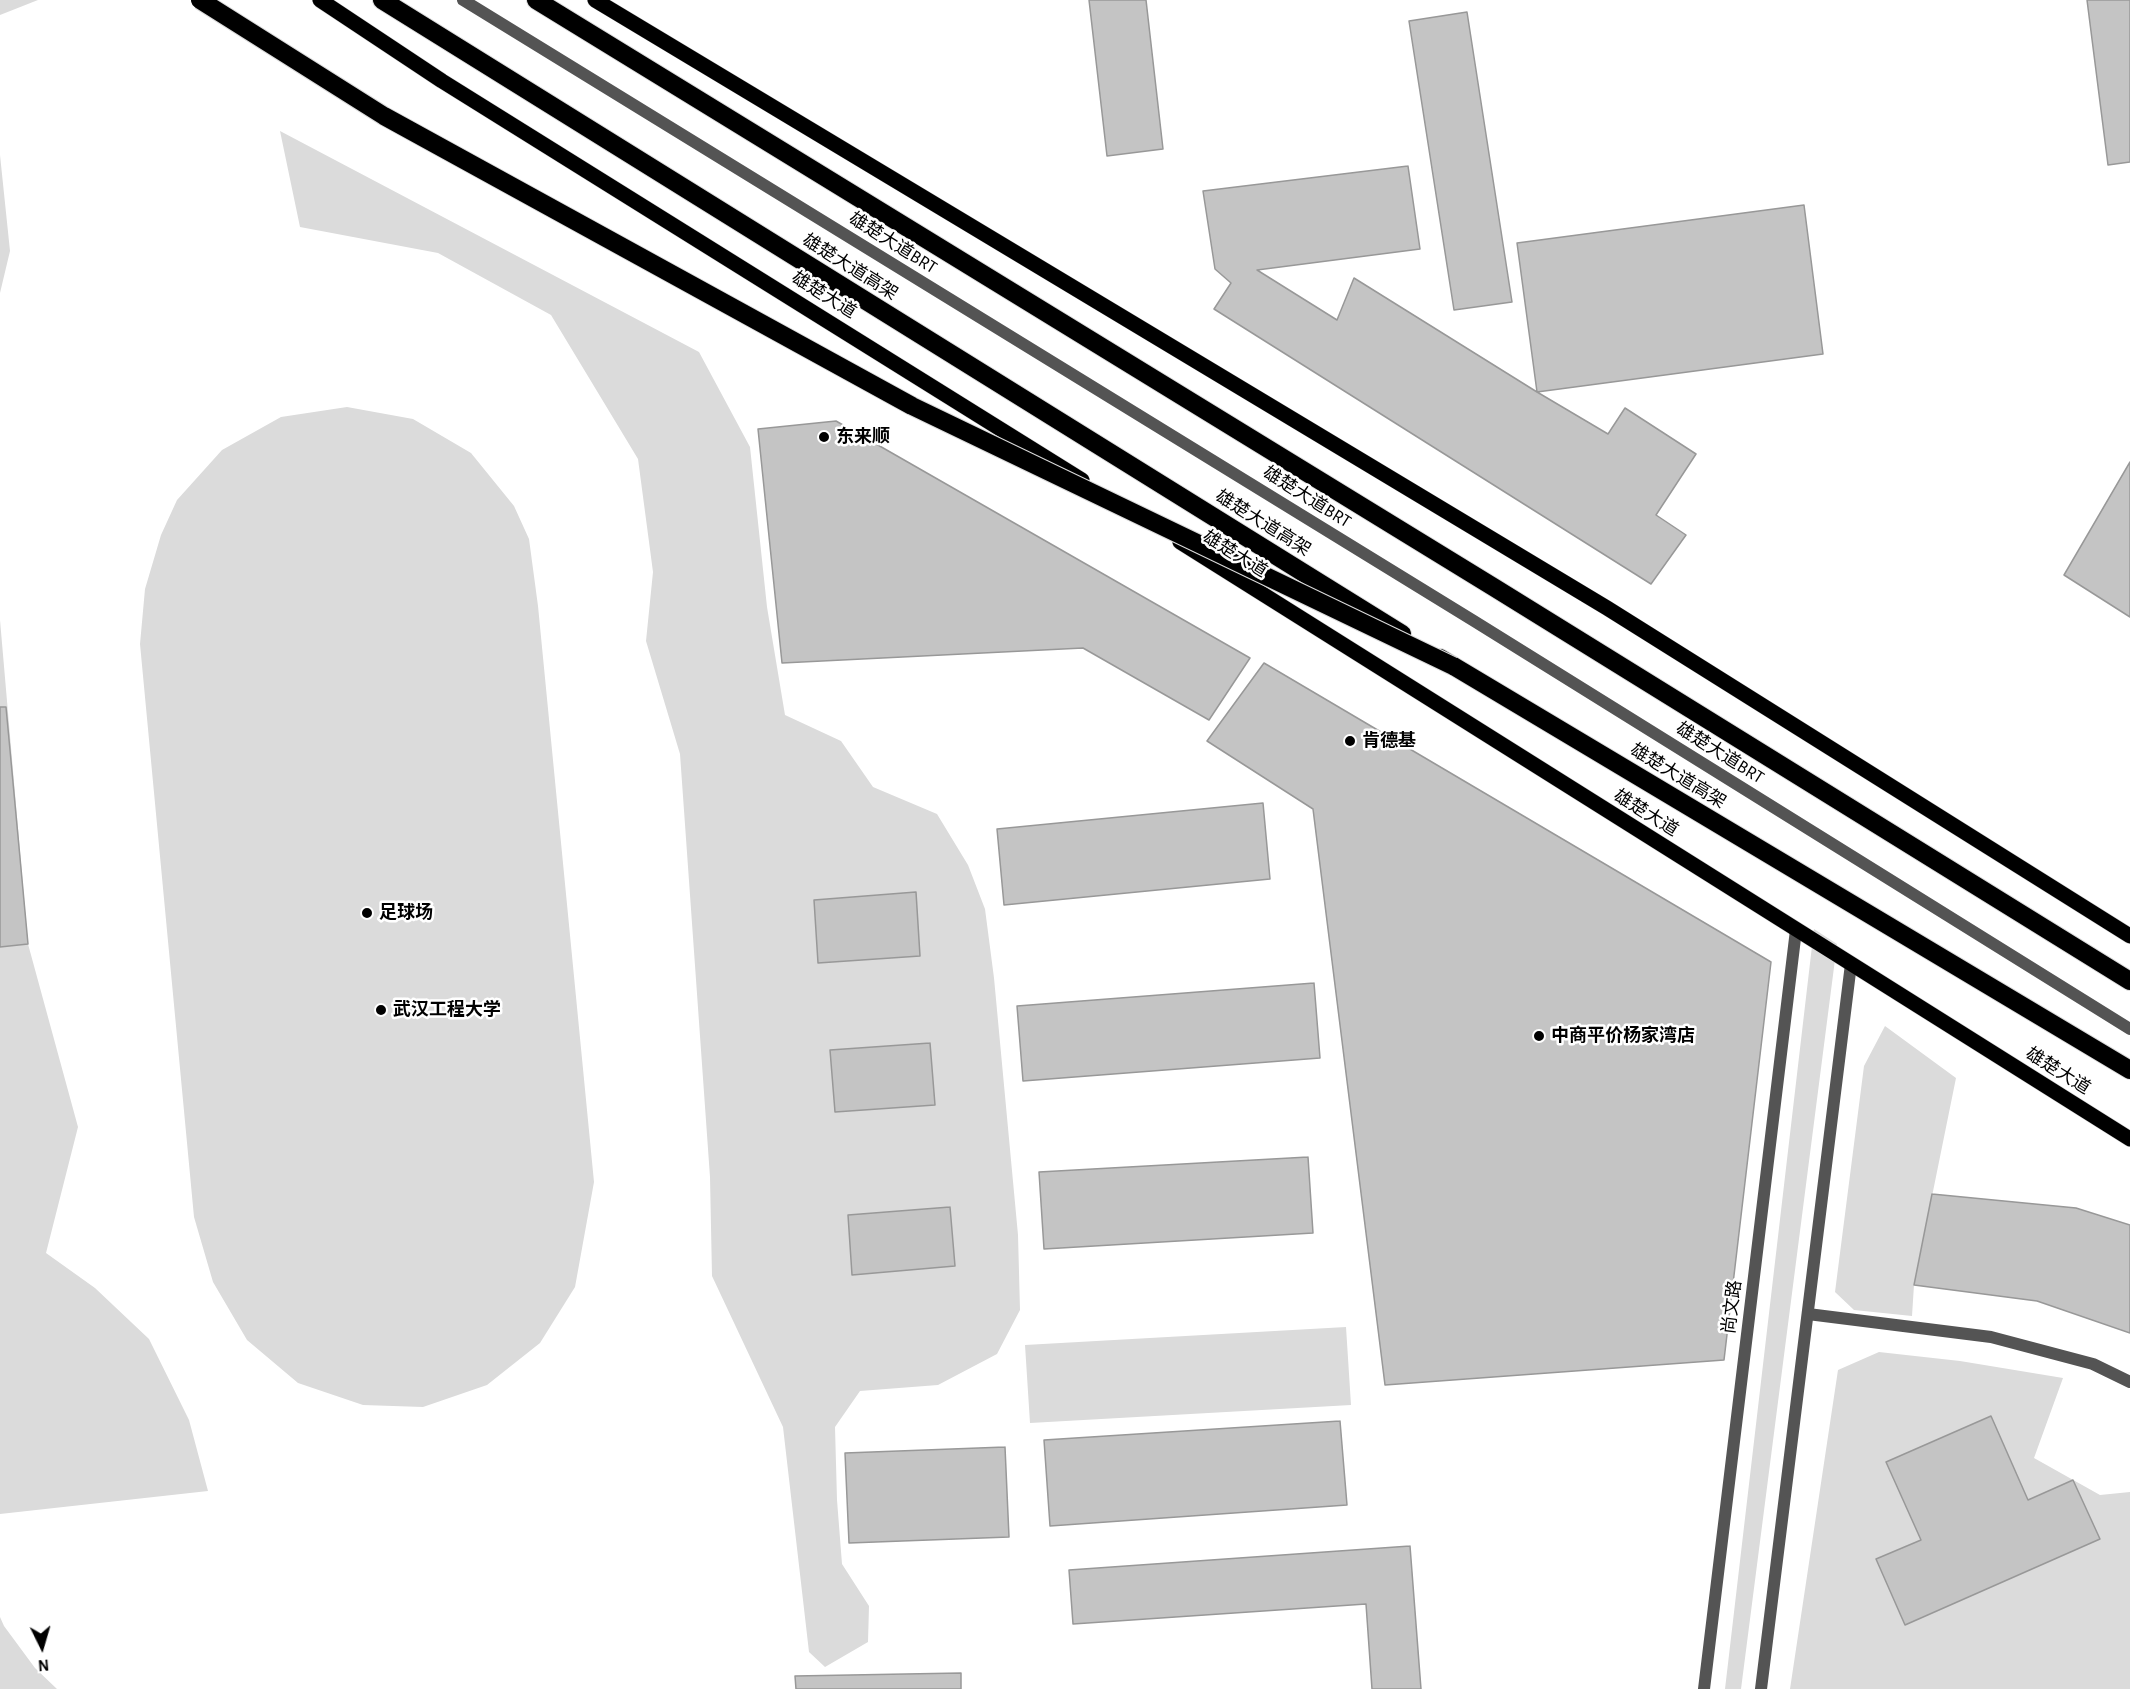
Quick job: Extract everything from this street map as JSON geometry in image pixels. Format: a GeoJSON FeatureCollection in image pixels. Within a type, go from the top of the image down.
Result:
{"type":"FeatureCollection","features":[{"type":"Feature","properties":{"kind":"highway"},"geometry":{"type":"LineString","coordinates":[[200,0],[384,116],[912,406],[1453,666]]}},
{"type":"Feature","properties":{"kind":"highway","name":"雄楚大道高架"},"geometry":{"type":"LineString","coordinates":[[382,0],[1453,666],[2130,1070]]}},
{"type":"Feature","properties":{"kind":"highway"},"geometry":{"type":"LineString","coordinates":[[536,0],[2130,981]]}},
{"type":"Feature","properties":{"kind":"main road","name":"雄楚大道"},"geometry":{"type":"LineString","coordinates":[[320,0],[452,87],[871,347],[2130,1139]]}},
{"type":"Feature","properties":{"kind":"main road"},"geometry":{"type":"LineString","coordinates":[[595,0],[1607,608],[2130,936]]}},
{"type":"Feature","properties":{"kind":"street","name":"雄楚大道BRT"},"geometry":{"type":"LineString","coordinates":[[464,0],[1474,621],[2130,1029]]}},
{"type":"Feature","properties":{"kind":"street","name":"尚文路"},"geometry":{"type":"LineString","coordinates":[[1704,1689],[1796,930]]}},
{"type":"Feature","properties":{"kind":"street"},"geometry":{"type":"LineString","coordinates":[[1761,1689],[1851,964]]}},
{"type":"Feature","properties":{"kind":"street"},"geometry":{"type":"LineString","coordinates":[[1808,1314],[1991,1337],[2093,1364],[2130,1382]]}},
{"type":"Feature","properties":{"kind":"shaded area"},"geometry":{"type":"Polygon","coordinates":[[[0,0],[38,0],[0,15],[0,0]]]}},
{"type":"Feature","properties":{"kind":"shaded area"},"geometry":{"type":"Polygon","coordinates":[[[280,131],[699,352],[750,447],[767,607],[785,715],[841,741],[873,787],[937,814],[968,865],[985,909],[994,978],[1018,1235],[1020,1310],[997,1354],[938,1385],[860,1391],[835,1427],[842,1564],[869,1606],[868,1642],[825,1667],[809,1652],[783,1427],[712,1276],[710,1177],[680,754],[646,641],[653,572],[638,459],[551,315],[438,253],[300,227],[280,131]]]}},
{"type":"Feature","properties":{"kind":"shaded area"},"geometry":{"type":"Polygon","coordinates":[[[0,155],[10,251],[0,293],[0,155]]]}},
{"type":"Feature","properties":{"kind":"shaded area","name":"足球场"},"geometry":{"type":"Polygon","coordinates":[[[347,407],[413,419],[471,453],[514,506],[529,539],[538,606],[594,1182],[575,1287],[540,1343],[487,1385],[423,1407],[363,1405],[298,1383],[247,1340],[213,1282],[194,1217],[140,644],[145,589],[161,535],[177,500],[222,450],[281,417],[347,407]]]}},
{"type":"Feature","properties":{"kind":"shaded area"},"geometry":{"type":"Polygon","coordinates":[[[0,620],[28,944],[78,1127],[46,1253],[95,1288],[149,1339],[189,1420],[208,1491],[0,1514],[0,620]]]}},
{"type":"Feature","properties":{"kind":"shaded area"},"geometry":{"type":"Polygon","coordinates":[[[1814,929],[1837,944],[1741,1689],[1725,1689],[1814,929]]]}},
{"type":"Feature","properties":{"kind":"shaded area"},"geometry":{"type":"Polygon","coordinates":[[[1885,1026],[1956,1078],[1914,1285],[1912,1316],[1854,1310],[1835,1292],[1864,1066],[1885,1026]]]}},
{"type":"Feature","properties":{"kind":"shaded area"},"geometry":{"type":"Polygon","coordinates":[[[1346,1327],[1351,1405],[1030,1423],[1025,1345],[1346,1327]]]}},
{"type":"Feature","properties":{"kind":"shaded area"},"geometry":{"type":"Polygon","coordinates":[[[1879,1352],[1960,1361],[2063,1378],[2034,1458],[2100,1495],[2130,1492],[2130,1689],[1790,1689],[1838,1370],[1879,1352]]]}},
{"type":"Feature","properties":{"kind":"shaded area"},"geometry":{"type":"Polygon","coordinates":[[[0,1617],[35,1668],[57,1689],[0,1689],[0,1617]]]}},
{"type":"Feature","properties":{"kind":"building"},"geometry":{"type":"Polygon","coordinates":[[[1089,0],[1146,0],[1163,149],[1107,156],[1089,0]]]}},
{"type":"Feature","properties":{"kind":"building"},"geometry":{"type":"Polygon","coordinates":[[[2087,0],[2130,0],[2130,162],[2108,165],[2087,0]]]}},
{"type":"Feature","properties":{"kind":"building"},"geometry":{"type":"Polygon","coordinates":[[[1467,12],[1512,302],[1454,310],[1409,21],[1467,12]]]}},
{"type":"Feature","properties":{"kind":"building"},"geometry":{"type":"Polygon","coordinates":[[[1408,166],[1420,249],[1257,270],[1337,320],[1354,278],[1608,434],[1625,408],[1696,454],[1656,515],[1686,535],[1651,584],[1214,309],[1231,283],[1215,269],[1203,191],[1408,166]]]}},
{"type":"Feature","properties":{"kind":"building"},"geometry":{"type":"Polygon","coordinates":[[[1804,205],[1823,354],[1537,392],[1517,243],[1804,205]]]}},
{"type":"Feature","properties":{"kind":"building"},"geometry":{"type":"Polygon","coordinates":[[[836,421],[1250,658],[1209,720],[1083,648],[782,663],[758,429],[836,421]]]}},
{"type":"Feature","properties":{"kind":"building"},"geometry":{"type":"Polygon","coordinates":[[[2130,462],[2130,617],[2064,575],[2130,462]]]}},
{"type":"Feature","properties":{"kind":"building"},"geometry":{"type":"Polygon","coordinates":[[[1264,663],[1771,962],[1724,1360],[1385,1385],[1313,809],[1207,741],[1264,663]]]}},
{"type":"Feature","properties":{"kind":"building"},"geometry":{"type":"Polygon","coordinates":[[[0,707],[6,707],[28,944],[0,947],[0,707]]]}},
{"type":"Feature","properties":{"kind":"building"},"geometry":{"type":"Polygon","coordinates":[[[1263,803],[1270,879],[1004,905],[997,829],[1263,803]]]}},
{"type":"Feature","properties":{"kind":"building"},"geometry":{"type":"Polygon","coordinates":[[[916,892],[920,956],[818,963],[814,900],[916,892]]]}},
{"type":"Feature","properties":{"kind":"building"},"geometry":{"type":"Polygon","coordinates":[[[1314,983],[1320,1058],[1023,1081],[1017,1006],[1314,983]]]}},
{"type":"Feature","properties":{"kind":"building"},"geometry":{"type":"Polygon","coordinates":[[[930,1043],[935,1105],[835,1112],[830,1050],[930,1043]]]}},
{"type":"Feature","properties":{"kind":"building"},"geometry":{"type":"Polygon","coordinates":[[[1308,1157],[1313,1233],[1044,1249],[1039,1172],[1308,1157]]]}},
{"type":"Feature","properties":{"kind":"building"},"geometry":{"type":"Polygon","coordinates":[[[1932,1194],[2076,1208],[2130,1225],[2130,1333],[2037,1301],[1914,1285],[1932,1194]]]}},
{"type":"Feature","properties":{"kind":"building"},"geometry":{"type":"Polygon","coordinates":[[[950,1207],[955,1266],[852,1275],[848,1215],[950,1207]]]}},
{"type":"Feature","properties":{"kind":"building"},"geometry":{"type":"Polygon","coordinates":[[[1991,1416],[2028,1500],[2073,1480],[2100,1539],[1905,1625],[1876,1559],[1921,1540],[1886,1462],[1991,1416]]]}},
{"type":"Feature","properties":{"kind":"building"},"geometry":{"type":"Polygon","coordinates":[[[1340,1421],[1347,1505],[1050,1526],[1044,1440],[1340,1421]]]}},
{"type":"Feature","properties":{"kind":"building"},"geometry":{"type":"Polygon","coordinates":[[[1005,1447],[1009,1537],[849,1543],[845,1453],[1005,1447]]]}},
{"type":"Feature","properties":{"kind":"building"},"geometry":{"type":"Polygon","coordinates":[[[1410,1546],[1421,1689],[1372,1689],[1366,1604],[1073,1624],[1069,1570],[1410,1546]]]}},
{"type":"Feature","properties":{"kind":"building"},"geometry":{"type":"Polygon","coordinates":[[[961,1673],[961,1689],[796,1689],[795,1676],[961,1673]]]}},
{"type":"Feature","properties":{"kind":"place","name":"东来顺"},"geometry":{"type":"Point","coordinates":[824,437]}},
{"type":"Feature","properties":{"kind":"place","name":"肯德基"},"geometry":{"type":"Point","coordinates":[1350,741]}},
{"type":"Feature","properties":{"kind":"place","name":"足球场"},"geometry":{"type":"Point","coordinates":[367,913]}},
{"type":"Feature","properties":{"kind":"place","name":"武汉工程大学"},"geometry":{"type":"Point","coordinates":[381,1010]}},
{"type":"Feature","properties":{"kind":"place","name":"中商平价杨家湾店"},"geometry":{"type":"Point","coordinates":[1539,1036]}}]}
